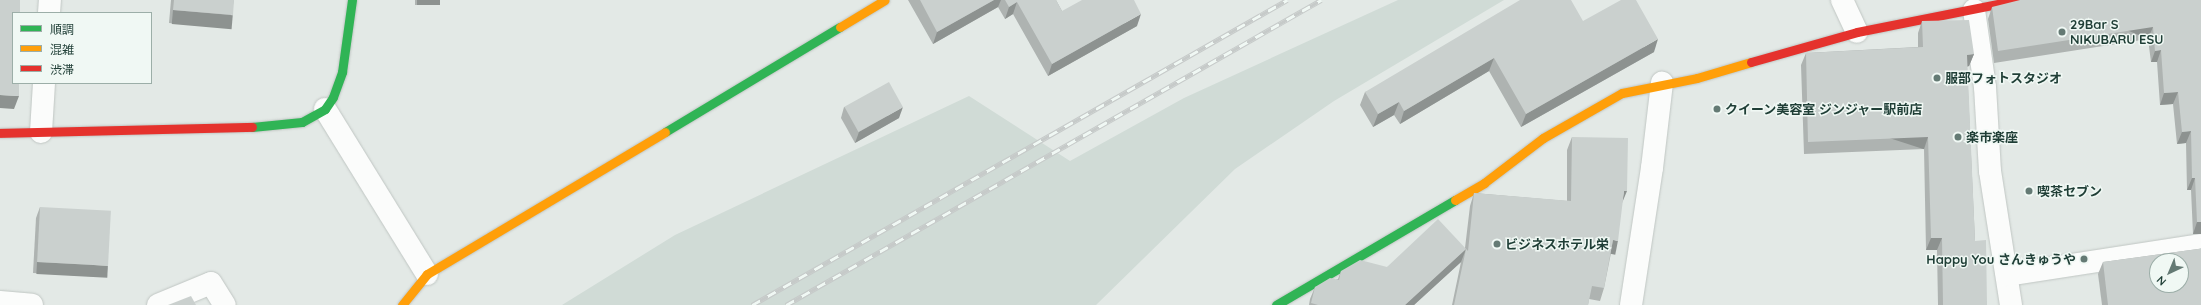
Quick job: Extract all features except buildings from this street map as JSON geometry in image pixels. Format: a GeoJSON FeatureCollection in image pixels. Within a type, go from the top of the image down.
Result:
{"type":"FeatureCollection","features":[{"type":"Feature","properties":{"kind":"street"},"geometry":{"type":"LineString","coordinates":[[49,12],[50,0]]}},
{"type":"Feature","properties":{"kind":"street"},"geometry":{"type":"LineString","coordinates":[[0,133],[279,126],[302,122],[325,109],[342,72],[352,0]]}},
{"type":"Feature","properties":{"kind":"street"},"geometry":{"type":"LineString","coordinates":[[402,305],[427,274],[884,0]]}},
{"type":"Feature","properties":{"kind":"street"},"geometry":{"type":"LineString","coordinates":[[1842,0],[1856,32]]}},
{"type":"Feature","properties":{"kind":"street"},"geometry":{"type":"LineString","coordinates":[[1276,305],[1484,183],[1543,138],[1622,93],[1662,83],[1697,78],[1856,32],[1969,7],[2017,0]]}},
{"type":"Feature","properties":{"kind":"street"},"geometry":{"type":"LineString","coordinates":[[1969,7],[1985,87],[1990,171],[2011,305]]}},
{"type":"Feature","properties":{"kind":"street"},"geometry":{"type":"LineString","coordinates":[[1631,305],[1652,168],[1662,83]]}},
{"type":"Feature","properties":{"kind":"street"},"geometry":{"type":"LineString","coordinates":[[41,132],[44,84]]}},
{"type":"Feature","properties":{"kind":"street"},"geometry":{"type":"LineString","coordinates":[[325,109],[427,274]]}},
{"type":"Feature","properties":{"kind":"street"},"geometry":{"type":"LineString","coordinates":[[2007,275],[2201,245]]}},
{"type":"Feature","properties":{"kind":"street"},"geometry":{"type":"LineString","coordinates":[[158,305],[211,283],[225,305]]}},
{"type":"Feature","properties":{"kind":"street"},"geometry":{"type":"LineString","coordinates":[[0,302],[32,305]]}},
{"type":"Feature","properties":{"kind":"shaded area"},"geometry":{"type":"Polygon","coordinates":[[[1398,0],[1504,0],[1334,101],[1235,169],[1096,305],[562,305],[675,235],[969,96],[1070,161],[1184,98],[1398,0]]]}},
{"type":"Feature","properties":{"kind":"railway"},"geometry":{"type":"LineString","coordinates":[[752,305],[1287,0]]}},
{"type":"Feature","properties":{"kind":"railway"},"geometry":{"type":"LineString","coordinates":[[786,305],[1321,0]]}},
{"type":"Feature","properties":{"kind":"traffic: fast"},"geometry":{"type":"LineString","coordinates":[[252,127],[302,122],[325,109],[333,97],[342,72],[352,0]]}},
{"type":"Feature","properties":{"kind":"traffic: fast"},"geometry":{"type":"LineString","coordinates":[[665,132],[840,27]]}},
{"type":"Feature","properties":{"kind":"traffic: fast"},"geometry":{"type":"LineString","coordinates":[[1276,305],[1455,200]]}},
{"type":"Feature","properties":{"kind":"traffic: slow"},"geometry":{"type":"LineString","coordinates":[[840,27],[885,0]]}},
{"type":"Feature","properties":{"kind":"traffic: slow"},"geometry":{"type":"LineString","coordinates":[[1455,200],[1484,183],[1543,138],[1622,93],[1697,78],[1751,62]]}},
{"type":"Feature","properties":{"kind":"traffic: slow"},"geometry":{"type":"LineString","coordinates":[[402,305],[427,274],[665,132]]}},
{"type":"Feature","properties":{"kind":"traffic: jam"},"geometry":{"type":"LineString","coordinates":[[1751,62],[1857,32],[2017,0]]}},
{"type":"Feature","properties":{"kind":"traffic: jam"},"geometry":{"type":"LineString","coordinates":[[0,133],[252,127]]}},
{"type":"Feature","properties":{"kind":"place","name":"29Bar S NIKUBARU ESU"},"geometry":{"type":"Point","coordinates":[2062,32]}},
{"type":"Feature","properties":{"kind":"place","name":"服部フォトスタジオ"},"geometry":{"type":"Point","coordinates":[1937,78]}},
{"type":"Feature","properties":{"kind":"place","name":"クイーン美容室 ジンジャー駅前店"},"geometry":{"type":"Point","coordinates":[1717,109]}},
{"type":"Feature","properties":{"kind":"place","name":"楽市楽座"},"geometry":{"type":"Point","coordinates":[1958,137]}},
{"type":"Feature","properties":{"kind":"place","name":"喫茶セブン"},"geometry":{"type":"Point","coordinates":[2029,191]}},
{"type":"Feature","properties":{"kind":"place","name":"ビジネスホテル栄"},"geometry":{"type":"Point","coordinates":[1497,244]}},
{"type":"Feature","properties":{"kind":"place","name":"Happy You さんきゅうや"},"geometry":{"type":"Point","coordinates":[2084,259]}}]}
